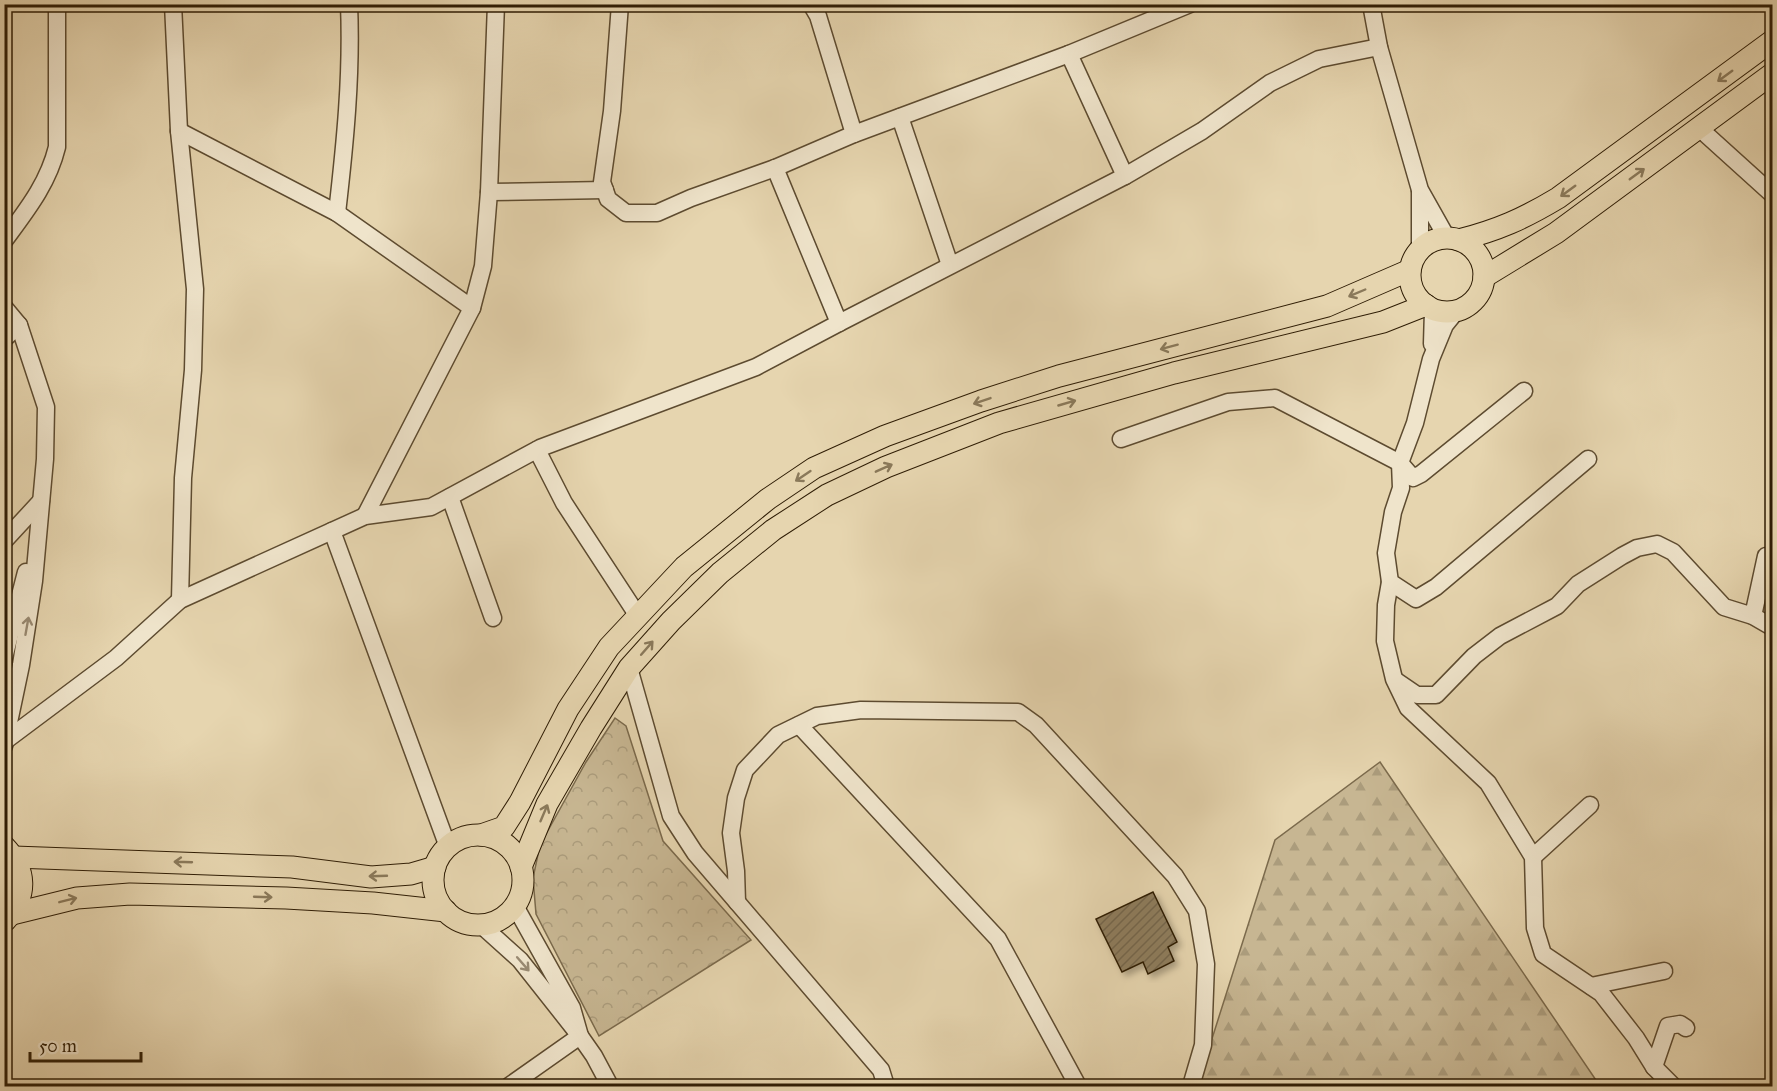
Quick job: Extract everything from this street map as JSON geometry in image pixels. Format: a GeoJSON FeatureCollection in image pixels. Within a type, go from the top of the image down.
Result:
{"type":"FeatureCollection","features":[{"type":"Feature","properties":{"kind":"main road"},"geometry":{"type":"LineString","coordinates":[[1453,239],[1469,246],[1478,254],[1484,277],[1475,299],[1465,307],[1444,312],[1430,308],[1413,290],[1410,270],[1420,249],[1430,242],[1493,231],[1523,219],[1558,198],[1773,41]]}},
{"type":"Feature","properties":{"kind":"main road"},"geometry":{"type":"LineString","coordinates":[[1484,277],[1556,233],[1773,74]]}},
{"type":"Feature","properties":{"kind":"main road"},"geometry":{"type":"LineString","coordinates":[[481,835],[506,844],[515,854],[521,867],[523,880],[521,893],[515,906],[493,922],[480,924],[456,919],[439,902],[433,879],[435,867],[442,853],[452,842],[466,836],[481,835],[504,827],[520,802],[568,709],[609,647],[684,567],[768,499],[814,468],[885,436],[1059,376],[1327,306],[1410,270]]}},
{"type":"Feature","properties":{"kind":"main road"},"geometry":{"type":"LineString","coordinates":[[521,867],[547,804],[629,668],[671,621],[720,573],[773,530],[827,495],[886,467],[1010,420],[1174,373],[1383,322],[1430,308]]}},
{"type":"Feature","properties":{"kind":"main road"},"geometry":{"type":"LineString","coordinates":[[9,851],[280,867],[371,877],[411,874],[435,867]]}},
{"type":"Feature","properties":{"kind":"main road"},"geometry":{"type":"LineString","coordinates":[[8,918],[19,901],[22,886],[21,871],[9,851]]}},
{"type":"Feature","properties":{"kind":"main road"},"geometry":{"type":"LineString","coordinates":[[8,918],[77,898],[130,894],[286,898],[373,903],[446,911]]}},
{"type":"Feature","properties":{"kind":"street"},"geometry":{"type":"LineString","coordinates":[[4,241],[39,193],[52,166],[57,147],[57,4]]}},
{"type":"Feature","properties":{"kind":"street"},"geometry":{"type":"LineString","coordinates":[[173,4],[179,131],[195,289],[193,370],[183,478],[180,600]]}},
{"type":"Feature","properties":{"kind":"street"},"geometry":{"type":"LineString","coordinates":[[337,213],[346,131],[351,39],[349,4]]}},
{"type":"Feature","properties":{"kind":"street"},"geometry":{"type":"LineString","coordinates":[[365,516],[472,308],[483,266],[489,192],[496,4]]}},
{"type":"Feature","properties":{"kind":"street"},"geometry":{"type":"LineString","coordinates":[[620,4],[612,111],[602,182],[608,199],[626,213],[657,213],[691,198],[775,168],[854,134],[1069,54],[1190,4]]}},
{"type":"Feature","properties":{"kind":"street"},"geometry":{"type":"LineString","coordinates":[[811,4],[818,16],[854,134]]}},
{"type":"Feature","properties":{"kind":"street"},"geometry":{"type":"LineString","coordinates":[[1371,4],[1379,47],[1420,190],[1420,249]]}},
{"type":"Feature","properties":{"kind":"street"},"geometry":{"type":"LineString","coordinates":[[5,743],[116,658],[180,600],[365,516],[431,507],[537,450],[756,367],[839,322],[1125,176],[1202,131],[1270,83],[1319,59],[1379,47]]}},
{"type":"Feature","properties":{"kind":"street"},"geometry":{"type":"LineString","coordinates":[[1069,54],[1125,176]]}},
{"type":"Feature","properties":{"kind":"street"},"geometry":{"type":"LineString","coordinates":[[900,117],[950,265]]}},
{"type":"Feature","properties":{"kind":"street"},"geometry":{"type":"LineString","coordinates":[[1700,128],[1773,194]]}},
{"type":"Feature","properties":{"kind":"street"},"geometry":{"type":"LineString","coordinates":[[179,131],[337,213],[472,308]]}},
{"type":"Feature","properties":{"kind":"street"},"geometry":{"type":"LineString","coordinates":[[775,168],[839,322]]}},
{"type":"Feature","properties":{"kind":"street"},"geometry":{"type":"LineString","coordinates":[[489,192],[605,190]]}},
{"type":"Feature","properties":{"kind":"street"},"geometry":{"type":"LineString","coordinates":[[1420,190],[1453,239]]}},
{"type":"Feature","properties":{"kind":"street"},"geometry":{"type":"LineString","coordinates":[[4,307],[19,326],[46,407],[45,459],[34,581],[21,665],[5,743]]}},
{"type":"Feature","properties":{"kind":"street"},"geometry":{"type":"LineString","coordinates":[[1430,308],[1431,359]]}},
{"type":"Feature","properties":{"kind":"street"},"geometry":{"type":"LineString","coordinates":[[1458,309],[1445,325],[1431,359],[1415,423],[1400,463],[1401,488],[1393,513],[1386,553],[1390,582],[1386,606],[1385,641],[1394,679],[1408,708],[1488,783],[1533,858],[1535,928],[1543,954],[1601,993],[1636,1038],[1654,1067],[1673,1086]]}},
{"type":"Feature","properties":{"kind":"street"},"geometry":{"type":"LineString","coordinates":[[4,339],[19,326]]}},
{"type":"Feature","properties":{"kind":"street"},"geometry":{"type":"LineString","coordinates":[[1121,439],[1228,402],[1275,398],[1400,463],[1413,478],[1524,391]]}},
{"type":"Feature","properties":{"kind":"street"},"geometry":{"type":"LineString","coordinates":[[537,450],[564,503],[638,616]]}},
{"type":"Feature","properties":{"kind":"street"},"geometry":{"type":"LineString","coordinates":[[1390,582],[1416,599],[1436,587],[1588,459]]}},
{"type":"Feature","properties":{"kind":"street"},"geometry":{"type":"LineString","coordinates":[[450,497],[493,618]]}},
{"type":"Feature","properties":{"kind":"street"},"geometry":{"type":"LineString","coordinates":[[4,541],[40,501]]}},
{"type":"Feature","properties":{"kind":"street"},"geometry":{"type":"LineString","coordinates":[[4,658],[38,522]]}},
{"type":"Feature","properties":{"kind":"street"},"geometry":{"type":"LineString","coordinates":[[332,531],[448,847]]}},
{"type":"Feature","properties":{"kind":"street"},"geometry":{"type":"LineString","coordinates":[[1394,679],[1418,695],[1436,694],[1474,656],[1500,636],[1557,606],[1578,584],[1622,556],[1637,548],[1657,544],[1673,552],[1724,607],[1753,616],[1773,627]]}},
{"type":"Feature","properties":{"kind":"street"},"geometry":{"type":"LineString","coordinates":[[1753,616],[1766,556]]}},
{"type":"Feature","properties":{"kind":"street"},"geometry":{"type":"LineString","coordinates":[[629,668],[672,816],[695,853],[881,1070],[886,1086]]}},
{"type":"Feature","properties":{"kind":"street"},"geometry":{"type":"LineString","coordinates":[[737,902],[731,833],[736,798],[745,770],[778,735],[818,716],[861,710],[1018,712],[1036,725],[1175,876],[1197,912],[1206,964],[1203,1045],[1191,1086]]}},
{"type":"Feature","properties":{"kind":"street"},"geometry":{"type":"LineString","coordinates":[[799,725],[998,939],[1078,1086]]}},
{"type":"Feature","properties":{"kind":"street"},"geometry":{"type":"LineString","coordinates":[[1533,858],[1590,805]]}},
{"type":"Feature","properties":{"kind":"street"},"geometry":{"type":"LineString","coordinates":[[515,906],[572,1008],[579,1036]]}},
{"type":"Feature","properties":{"kind":"street"},"geometry":{"type":"LineString","coordinates":[[480,924],[520,960],[579,1036],[610,1086]]}},
{"type":"Feature","properties":{"kind":"street"},"geometry":{"type":"LineString","coordinates":[[1591,986],[1664,971]]}},
{"type":"Feature","properties":{"kind":"street"},"geometry":{"type":"LineString","coordinates":[[1654,1067],[1668,1026],[1680,1024],[1686,1028]]}},
{"type":"Feature","properties":{"kind":"street"},"geometry":{"type":"LineString","coordinates":[[509,1086],[579,1036]]}},
{"type":"Feature","properties":{"kind":"green space"},"geometry":{"type":"Polygon","coordinates":[[[615,718],[626,726],[663,841],[751,940],[599,1036],[536,914],[533,878],[540,845],[586,762],[615,718]]]}},
{"type":"Feature","properties":{"kind":"green space"},"geometry":{"type":"Polygon","coordinates":[[[1380,762],[1600,1086],[1197,1086],[1275,840],[1380,762]]]}},
{"type":"Feature","properties":{"kind":"building"},"geometry":{"type":"Polygon","coordinates":[[[1153,892],[1177,942],[1168,947],[1174,961],[1148,974],[1143,962],[1122,972],[1096,919],[1153,892]]]}}]}
